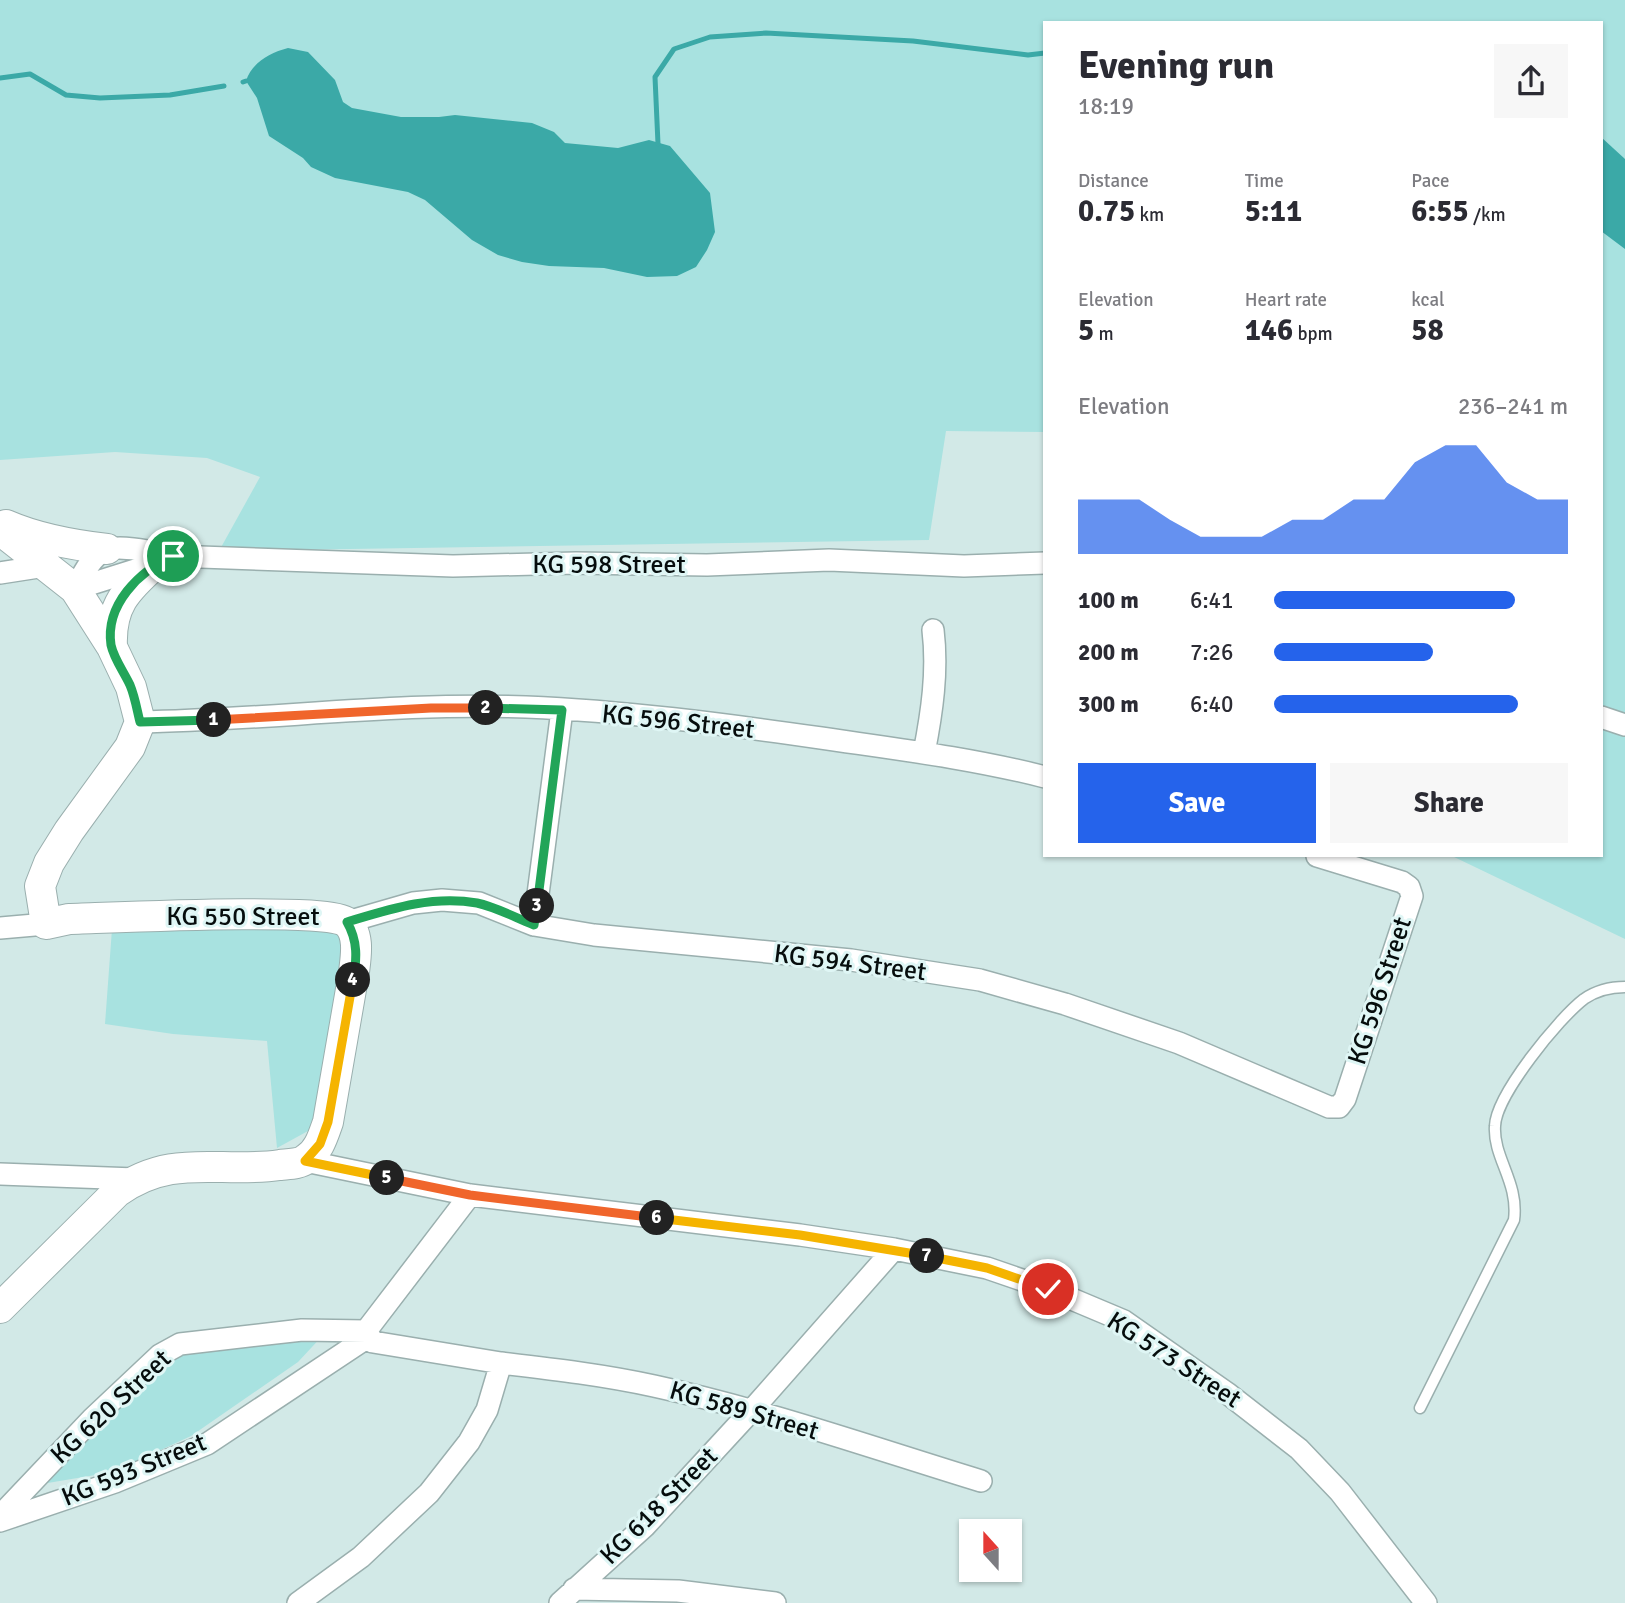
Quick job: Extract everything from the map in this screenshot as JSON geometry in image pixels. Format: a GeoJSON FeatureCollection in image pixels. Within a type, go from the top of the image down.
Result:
{"type":"FeatureCollection","features":[{"type":"Feature","properties":{"kind":"street"},"geometry":{"type":"LineString","coordinates":[[0,522],[28,534],[74,545],[107,549]]}},
{"type":"Feature","properties":{"kind":"street"},"geometry":{"type":"LineString","coordinates":[[0,530],[75,589],[111,647],[131,687],[140,722],[130,747],[49,863],[40,887],[46,924],[0,928]]}},
{"type":"Feature","properties":{"kind":"street"},"geometry":{"type":"LineString","coordinates":[[75,589],[84,571],[107,549]]}},
{"type":"Feature","properties":{"kind":"street","name":"KG 598 Street"},"geometry":{"type":"LineString","coordinates":[[107,549],[138,550],[164,560]]}},
{"type":"Feature","properties":{"kind":"street"},"geometry":{"type":"LineString","coordinates":[[111,647],[111,628],[118,605],[129,588],[164,560]]}},
{"type":"Feature","properties":{"kind":"street","name":"KG 598 Street"},"geometry":{"type":"LineString","coordinates":[[75,589],[164,560],[453,566],[576,563],[707,565],[829,560],[964,566],[1043,563]]}},
{"type":"Feature","properties":{"kind":"street"},"geometry":{"type":"LineString","coordinates":[[0,573],[45,566]]}},
{"type":"Feature","properties":{"kind":"street"},"geometry":{"type":"LineString","coordinates":[[924,753],[936,655],[933,630]]}},
{"type":"Feature","properties":{"kind":"street","name":"KG 596 Street"},"geometry":{"type":"LineString","coordinates":[[140,722],[431,708],[525,707],[715,723],[924,753],[1043,777]]}},
{"type":"Feature","properties":{"kind":"street"},"geometry":{"type":"LineString","coordinates":[[534,925],[562,710]]}},
{"type":"Feature","properties":{"kind":"street"},"geometry":{"type":"LineString","coordinates":[[1603,718],[1625,725]]}},
{"type":"Feature","properties":{"kind":"street","name":"KG 596 Street"},"geometry":{"type":"LineString","coordinates":[[1320,857],[1402,882],[1409,887],[1412,896],[1345,1098],[1339,1107]]}},
{"type":"Feature","properties":{"kind":"street","name":"KG 594 Street"},"geometry":{"type":"LineString","coordinates":[[347,922],[413,903],[442,900],[479,903],[534,925],[594,935],[851,960],[980,980],[1065,1004],[1179,1043],[1329,1107],[1339,1107]]}},
{"type":"Feature","properties":{"kind":"street","name":"KG 550 Street"},"geometry":{"type":"LineString","coordinates":[[46,924],[69,919],[258,914],[326,916],[347,922],[354,934],[356,947],[354,972],[328,1122],[320,1144],[305,1161]]}},
{"type":"Feature","properties":{"kind":"street"},"geometry":{"type":"LineString","coordinates":[[0,1308],[13,1282],[135,1179],[165,1169],[271,1166],[305,1161]]}},
{"type":"Feature","properties":{"kind":"street","name":"KG 573 Street"},"geometry":{"type":"LineString","coordinates":[[305,1161],[470,1195],[800,1235],[894,1250],[987,1268],[1048,1289],[1124,1321],[1227,1393],[1300,1449],[1340,1492],[1426,1603]]}},
{"type":"Feature","properties":{"kind":"street"},"geometry":{"type":"LineString","coordinates":[[0,1174],[135,1179]]}},
{"type":"Feature","properties":{"kind":"street","name":"KG 593 Street"},"geometry":{"type":"LineString","coordinates":[[0,1519],[115,1482],[207,1444],[367,1334],[470,1195]]}},
{"type":"Feature","properties":{"kind":"street","name":"KG 618 Street"},"geometry":{"type":"LineString","coordinates":[[567,1596],[645,1526],[894,1250]]}},
{"type":"Feature","properties":{"kind":"street","name":"KG 620 Street"},"geometry":{"type":"LineString","coordinates":[[0,1519],[92,1419],[160,1355],[180,1344],[302,1330],[367,1334],[373,1342],[501,1363]]}},
{"type":"Feature","properties":{"kind":"street"},"geometry":{"type":"LineString","coordinates":[[298,1603],[361,1557],[429,1493],[469,1441],[487,1410],[501,1363]]}},
{"type":"Feature","properties":{"kind":"street","name":"KG 589 Street"},"geometry":{"type":"LineString","coordinates":[[501,1363],[654,1386],[751,1411],[981,1481]]}},
{"type":"Feature","properties":{"kind":"street"},"geometry":{"type":"LineString","coordinates":[[567,1596],[677,1591],[775,1603]]}},
{"type":"Feature","properties":{"kind":"lane"},"geometry":{"type":"LineString","coordinates":[[1420,1409],[1514,1220],[1514,1193],[1497,1144],[1497,1111],[1529,1061],[1570,1012],[1598,991],[1625,987]]}},
{"type":"Feature","properties":{"kind":"shaded area"},"geometry":{"type":"Polygon","coordinates":[[[0,0],[1625,0],[1625,939],[1454,857],[1603,857],[1603,21],[1043,21],[1043,432],[946,431],[929,540],[219,551],[260,477],[207,458],[115,452],[0,460],[0,0]]]}},
{"type":"Feature","properties":{"kind":"shaded area"},"geometry":{"type":"Polygon","coordinates":[[[288,48],[308,52],[335,80],[343,102],[352,108],[401,117],[455,115],[532,123],[554,132],[565,143],[618,148],[649,140],[670,146],[710,193],[715,232],[707,250],[696,267],[677,276],[647,277],[604,268],[522,262],[498,255],[472,240],[425,200],[408,192],[335,178],[311,167],[303,158],[269,136],[257,98],[246,81],[252,69],[262,60],[288,48]]]}},
{"type":"Feature","properties":{"kind":"shaded area"},"geometry":{"type":"Polygon","coordinates":[[[1603,139],[1625,159],[1625,249],[1603,232],[1603,139]]]}},
{"type":"Feature","properties":{"kind":"shaded area"},"geometry":{"type":"Polygon","coordinates":[[[157,911],[344,913],[362,937],[328,1120],[277,1148],[267,1041],[173,1034],[105,1024],[112,929],[133,932],[157,911]]]}},
{"type":"Feature","properties":{"kind":"shaded area"},"geometry":{"type":"Polygon","coordinates":[[[325,1333],[298,1362],[191,1436],[113,1472],[30,1486],[181,1341],[325,1333]]]}},
{"type":"Feature","properties":{"kind":"waterway"},"geometry":{"type":"LineString","coordinates":[[658,144],[655,77],[674,49],[710,37],[766,33],[913,41],[1028,55],[1043,53]]}},
{"type":"Feature","properties":{"kind":"waterway"},"geometry":{"type":"LineString","coordinates":[[0,78],[30,74],[66,95],[100,98],[170,95],[224,86]]}},
{"type":"Feature","properties":{"kind":"route"},"geometry":{"type":"LineString","coordinates":[[173,556],[155,564],[129,588],[118,605],[111,628],[111,647],[131,687],[140,722],[431,708],[525,707],[562,710],[534,925],[479,903],[442,900],[413,903],[347,922],[354,934],[356,947],[354,972],[328,1122],[320,1144],[305,1161],[470,1195],[800,1235],[894,1250],[987,1268],[1048,1289]]}}]}
